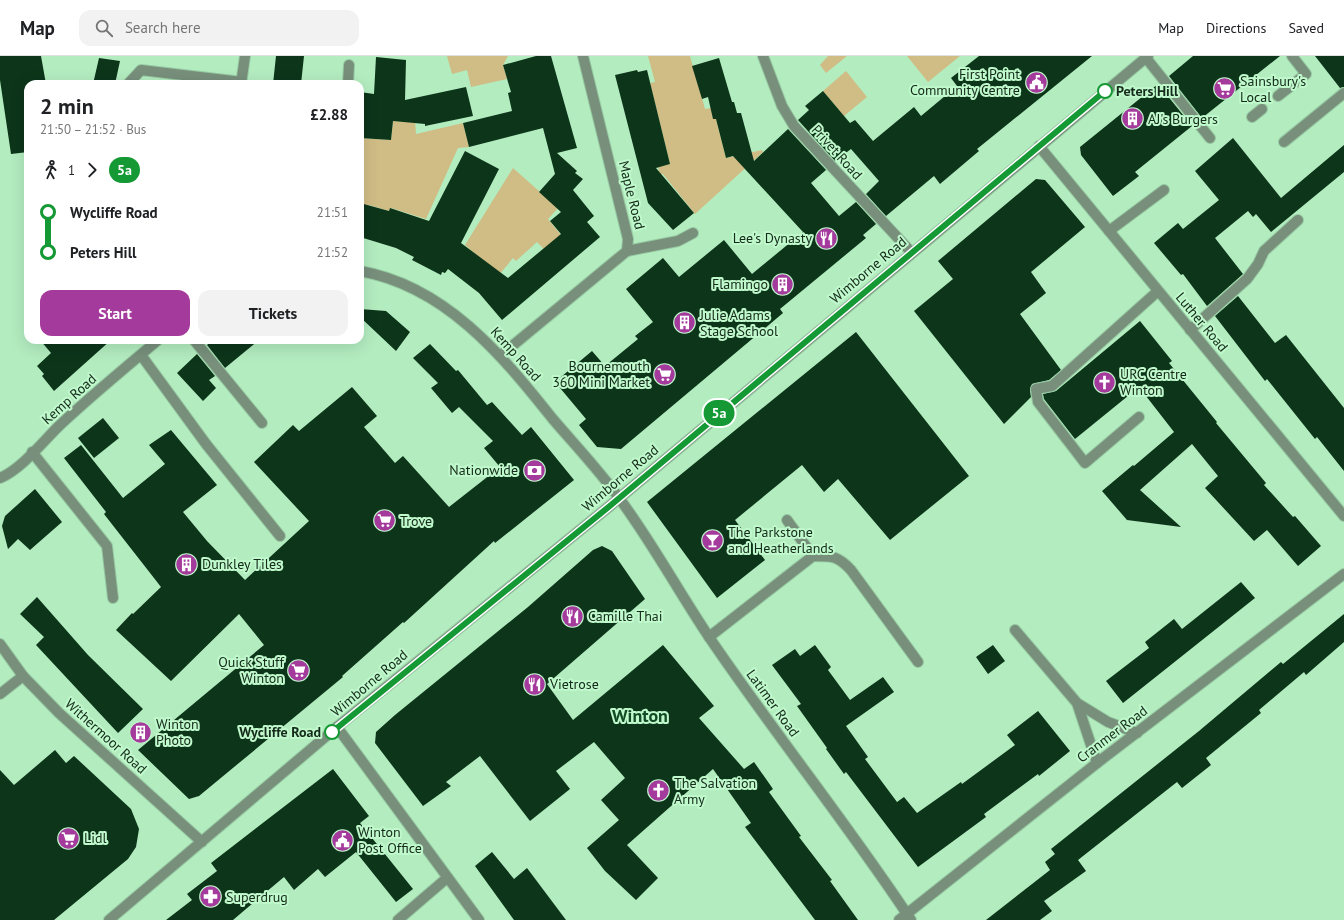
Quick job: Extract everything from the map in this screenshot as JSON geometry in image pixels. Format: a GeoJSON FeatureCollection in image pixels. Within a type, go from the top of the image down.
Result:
{"type":"FeatureCollection","features":[{"type":"Feature","properties":{"kind":"street"},"geometry":{"type":"LineString","coordinates":[[241,80],[245,56]]}},
{"type":"Feature","properties":{"kind":"street","name":"Maple Road"},"geometry":{"type":"LineString","coordinates":[[500,356],[627,251],[628,239],[583,56]]}},
{"type":"Feature","properties":{"kind":"street","name":"Privet Road"},"geometry":{"type":"LineString","coordinates":[[763,56],[782,106],[794,126],[911,252]]}},
{"type":"Feature","properties":{"kind":"street"},"geometry":{"type":"LineString","coordinates":[[1278,96],[1306,74],[1292,56]]}},
{"type":"Feature","properties":{"kind":"street"},"geometry":{"type":"LineString","coordinates":[[1147,57],[1210,138]]}},
{"type":"Feature","properties":{"kind":"street","name":"Wimborne Road"},"geometry":{"type":"LineString","coordinates":[[109,920],[337,727],[619,498],[911,252],[1147,57]]}},
{"type":"Feature","properties":{"kind":"street"},"geometry":{"type":"LineString","coordinates":[[348,80],[349,65]]}},
{"type":"Feature","properties":{"kind":"street"},"geometry":{"type":"LineString","coordinates":[[132,80],[142,70],[218,80]]}},
{"type":"Feature","properties":{"kind":"street"},"geometry":{"type":"LineString","coordinates":[[1284,142],[1344,93]]}},
{"type":"Feature","properties":{"kind":"street"},"geometry":{"type":"LineString","coordinates":[[1252,118],[1262,109]]}},
{"type":"Feature","properties":{"kind":"street","name":"Luther Road"},"geometry":{"type":"LineString","coordinates":[[1039,146],[1344,516]]}},
{"type":"Feature","properties":{"kind":"street"},"geometry":{"type":"LineString","coordinates":[[1109,231],[1164,190]]}},
{"type":"Feature","properties":{"kind":"street"},"geometry":{"type":"LineString","coordinates":[[1190,330],[1247,279],[1258,264],[1264,251],[1298,220]]}},
{"type":"Feature","properties":{"kind":"street"},"geometry":{"type":"LineString","coordinates":[[627,251],[678,241],[693,234]]}},
{"type":"Feature","properties":{"kind":"street","name":"Kemp Road"},"geometry":{"type":"LineString","coordinates":[[364,272],[377,274],[415,289],[470,326],[500,356],[619,498]]}},
{"type":"Feature","properties":{"kind":"street"},"geometry":{"type":"LineString","coordinates":[[1138,417],[1085,463],[1038,402],[1036,389],[1052,386],[1158,290]]}},
{"type":"Feature","properties":{"kind":"street","name":"Kemp Road"},"geometry":{"type":"LineString","coordinates":[[0,478],[7,475],[63,422],[153,344]]}},
{"type":"Feature","properties":{"kind":"street"},"geometry":{"type":"LineString","coordinates":[[197,344],[262,423]]}},
{"type":"Feature","properties":{"kind":"street"},"geometry":{"type":"LineString","coordinates":[[141,355],[206,444],[280,536]]}},
{"type":"Feature","properties":{"kind":"street"},"geometry":{"type":"LineString","coordinates":[[32,452],[107,546],[113,598]]}},
{"type":"Feature","properties":{"kind":"street","name":"Latimer Road"},"geometry":{"type":"LineString","coordinates":[[619,498],[709,637],[906,918]]}},
{"type":"Feature","properties":{"kind":"street"},"geometry":{"type":"LineString","coordinates":[[787,520],[813,556]]}},
{"type":"Feature","properties":{"kind":"street"},"geometry":{"type":"LineString","coordinates":[[709,637],[813,556],[830,556],[840,559],[851,570],[918,662]]}},
{"type":"Feature","properties":{"kind":"street","name":"Cranmer Road"},"geometry":{"type":"LineString","coordinates":[[906,918],[1097,763],[1344,574]]}},
{"type":"Feature","properties":{"kind":"street"},"geometry":{"type":"LineString","coordinates":[[1015,630],[1077,702],[1108,722],[1137,733]]}},
{"type":"Feature","properties":{"kind":"street","name":"Withermoor Road"},"geometry":{"type":"LineString","coordinates":[[0,644],[23,676],[60,713],[202,842]]}},
{"type":"Feature","properties":{"kind":"street"},"geometry":{"type":"LineString","coordinates":[[0,694],[23,676]]}},
{"type":"Feature","properties":{"kind":"street"},"geometry":{"type":"LineString","coordinates":[[1077,702],[1097,763]]}},
{"type":"Feature","properties":{"kind":"street"},"geometry":{"type":"LineString","coordinates":[[337,727],[479,920]]}},
{"type":"Feature","properties":{"kind":"street"},"geometry":{"type":"LineString","coordinates":[[398,920],[447,878]]}},
{"type":"Feature","properties":{"kind":"shaded area"},"geometry":{"type":"Polygon","coordinates":[[[447,56],[508,56],[503,65],[507,79],[471,87],[467,70],[452,74],[447,56]]]}},
{"type":"Feature","properties":{"kind":"shaded area"},"geometry":{"type":"Polygon","coordinates":[[[648,56],[690,56],[705,109],[711,108],[713,119],[716,119],[726,158],[762,150],[763,152],[695,214],[663,174],[660,175],[658,167],[670,164],[650,83],[655,82],[648,56]]]}},
{"type":"Feature","properties":{"kind":"shaded area"},"geometry":{"type":"Polygon","coordinates":[[[828,56],[847,56],[826,73],[820,65],[828,56]]]}},
{"type":"Feature","properties":{"kind":"shaded area"},"geometry":{"type":"Polygon","coordinates":[[[907,56],[960,56],[928,82],[907,56]]]}},
{"type":"Feature","properties":{"kind":"shaded area"},"geometry":{"type":"Polygon","coordinates":[[[846,71],[867,97],[844,116],[823,91],[846,71]]]}},
{"type":"Feature","properties":{"kind":"shaded area"},"geometry":{"type":"Polygon","coordinates":[[[407,106],[414,107],[416,134],[463,123],[469,147],[458,148],[426,219],[391,208],[389,211],[369,205],[366,215],[364,211],[364,138],[391,140],[393,121],[406,122],[407,106]]]}},
{"type":"Feature","properties":{"kind":"shaded area"},"geometry":{"type":"Polygon","coordinates":[[[513,168],[558,208],[548,219],[561,235],[544,249],[537,242],[516,261],[513,258],[499,275],[465,245],[513,168]]]}},
{"type":"Feature","properties":{"kind":"building"},"geometry":{"type":"Polygon","coordinates":[[[0,56],[41,56],[45,80],[24,80],[24,152],[11,154],[0,80],[0,56]]]}},
{"type":"Feature","properties":{"kind":"building"},"geometry":{"type":"Polygon","coordinates":[[[276,56],[304,56],[301,80],[273,80],[276,56]]]}},
{"type":"Feature","properties":{"kind":"building"},"geometry":{"type":"Polygon","coordinates":[[[536,56],[551,56],[577,148],[557,153],[577,171],[575,173],[583,179],[573,190],[594,216],[587,222],[600,237],[502,320],[479,293],[448,269],[445,273],[442,272],[441,275],[412,260],[414,257],[396,248],[364,238],[364,204],[389,211],[390,208],[429,221],[465,151],[499,169],[461,243],[508,278],[561,234],[550,221],[561,212],[539,192],[555,174],[543,128],[469,147],[463,123],[512,111],[508,93],[511,92],[503,65],[536,56]]]}},
{"type":"Feature","properties":{"kind":"building"},"geometry":{"type":"Polygon","coordinates":[[[979,56],[1092,56],[977,149],[979,151],[940,184],[934,176],[886,216],[866,194],[879,181],[851,149],[835,161],[798,120],[809,110],[805,106],[823,91],[850,123],[855,120],[873,141],[914,107],[921,116],[957,86],[951,78],[979,56]]]}},
{"type":"Feature","properties":{"kind":"building","name":"Sainsbury's Local"},"geometry":{"type":"Polygon","coordinates":[[[1193,56],[1280,56],[1202,118],[1169,76],[1193,56]]]}},
{"type":"Feature","properties":{"kind":"building"},"geometry":{"type":"Polygon","coordinates":[[[1315,56],[1344,56],[1344,87],[1340,88],[1315,56]]]}},
{"type":"Feature","properties":{"kind":"building"},"geometry":{"type":"Polygon","coordinates":[[[376,57],[406,60],[405,100],[466,87],[473,116],[425,126],[425,124],[393,121],[391,140],[364,138],[364,93],[374,94],[376,57]]]}},
{"type":"Feature","properties":{"kind":"building"},"geometry":{"type":"Polygon","coordinates":[[[99,58],[120,61],[116,80],[94,80],[99,58]]]}},
{"type":"Feature","properties":{"kind":"building"},"geometry":{"type":"Polygon","coordinates":[[[719,58],[732,102],[734,102],[737,113],[741,113],[754,161],[788,129],[826,170],[811,183],[839,216],[856,202],[876,224],[863,235],[866,238],[780,309],[783,313],[621,449],[597,447],[579,425],[586,419],[555,382],[592,351],[605,366],[638,339],[635,336],[653,322],[626,289],[663,258],[679,277],[724,240],[752,274],[803,232],[733,156],[726,158],[716,119],[713,119],[708,97],[702,99],[692,66],[719,58]]]}},
{"type":"Feature","properties":{"kind":"building"},"geometry":{"type":"Polygon","coordinates":[[[637,70],[638,72],[647,70],[670,164],[656,168],[694,213],[673,230],[648,203],[615,75],[637,70]]]}},
{"type":"Feature","properties":{"kind":"building"},"geometry":{"type":"Polygon","coordinates":[[[1158,84],[1192,126],[1135,172],[1139,176],[1113,196],[1081,155],[1080,147],[1158,84]]]}},
{"type":"Feature","properties":{"kind":"building"},"geometry":{"type":"Polygon","coordinates":[[[1233,138],[1281,198],[1344,145],[1344,172],[1271,232],[1256,214],[1253,217],[1248,211],[1215,238],[1243,274],[1207,306],[1183,274],[1181,275],[1154,243],[1178,223],[1183,229],[1219,200],[1195,171],[1233,138]]]}},
{"type":"Feature","properties":{"kind":"building"},"geometry":{"type":"Polygon","coordinates":[[[1036,179],[1045,180],[1085,227],[1031,272],[1046,293],[1020,314],[1061,370],[1049,380],[1032,384],[1030,390],[1031,397],[1004,424],[914,311],[953,279],[938,261],[1036,179]]]}},
{"type":"Feature","properties":{"kind":"building"},"geometry":{"type":"Polygon","coordinates":[[[1238,296],[1275,343],[1286,335],[1344,408],[1344,471],[1317,437],[1315,439],[1267,379],[1265,381],[1215,316],[1238,296]]]}},
{"type":"Feature","properties":{"kind":"building"},"geometry":{"type":"Polygon","coordinates":[[[364,309],[386,311],[410,332],[396,351],[364,321],[364,309]]]}},
{"type":"Feature","properties":{"kind":"building"},"geometry":{"type":"Polygon","coordinates":[[[1140,321],[1172,361],[1169,363],[1266,483],[1264,485],[1293,517],[1295,516],[1321,546],[1298,566],[1267,530],[1254,541],[1205,488],[1218,476],[1192,444],[1140,490],[1181,527],[1127,520],[1102,491],[1174,432],[1139,387],[1075,439],[1044,399],[1043,394],[1056,391],[1140,321]]]}},
{"type":"Feature","properties":{"kind":"building"},"geometry":{"type":"Polygon","coordinates":[[[856,332],[969,476],[890,540],[838,479],[824,492],[802,465],[735,520],[765,560],[717,598],[647,502],[856,332]]]}},
{"type":"Feature","properties":{"kind":"building"},"geometry":{"type":"Polygon","coordinates":[[[43,344],[107,344],[54,391],[42,376],[44,374],[37,366],[51,353],[43,344]]]}},
{"type":"Feature","properties":{"kind":"building"},"geometry":{"type":"Polygon","coordinates":[[[208,344],[254,344],[225,368],[207,345],[208,344]]]}},
{"type":"Feature","properties":{"kind":"building"},"geometry":{"type":"Polygon","coordinates":[[[430,344],[456,371],[458,370],[487,405],[492,402],[522,435],[531,427],[574,480],[495,543],[494,541],[404,623],[403,622],[342,676],[343,677],[199,796],[189,799],[138,750],[264,645],[239,614],[171,681],[116,630],[132,613],[133,614],[161,587],[104,514],[106,512],[64,458],[81,445],[123,498],[165,464],[149,445],[171,430],[217,485],[183,512],[207,541],[245,580],[309,521],[254,462],[293,425],[299,431],[352,387],[377,416],[364,427],[395,463],[403,456],[449,507],[500,467],[484,448],[493,441],[459,407],[452,413],[431,388],[438,383],[413,358],[430,344]]]}},
{"type":"Feature","properties":{"kind":"building"},"geometry":{"type":"Polygon","coordinates":[[[197,354],[215,376],[209,380],[216,388],[203,401],[177,373],[197,354]]]}},
{"type":"Feature","properties":{"kind":"building"},"geometry":{"type":"Polygon","coordinates":[[[103,418],[119,438],[94,458],[78,438],[103,418]]]}},
{"type":"Feature","properties":{"kind":"building"},"geometry":{"type":"Polygon","coordinates":[[[35,489],[62,522],[30,550],[18,539],[8,549],[2,526],[5,516],[35,489]]]}},
{"type":"Feature","properties":{"kind":"building"},"geometry":{"type":"Polygon","coordinates":[[[602,546],[612,551],[645,599],[547,684],[573,720],[663,645],[714,706],[699,718],[744,769],[754,762],[773,789],[769,792],[801,836],[799,837],[832,880],[830,881],[858,920],[815,920],[745,827],[751,823],[713,769],[627,845],[658,878],[636,900],[605,871],[587,848],[619,820],[601,800],[625,778],[594,742],[556,771],[570,789],[530,821],[480,756],[446,782],[451,786],[423,806],[375,743],[376,732],[395,715],[528,607],[593,550],[602,546]]]}},
{"type":"Feature","properties":{"kind":"building"},"geometry":{"type":"Polygon","coordinates":[[[1241,582],[1255,598],[1123,703],[1106,681],[1149,648],[1145,642],[1174,619],[1182,629],[1241,582]]]}},
{"type":"Feature","properties":{"kind":"building"},"geometry":{"type":"Polygon","coordinates":[[[37,597],[88,655],[143,709],[118,733],[36,645],[44,637],[20,614],[37,597]]]}},
{"type":"Feature","properties":{"kind":"building"},"geometry":{"type":"Polygon","coordinates":[[[1344,614],[1344,642],[1306,675],[1304,672],[1259,710],[1261,713],[1206,758],[1211,765],[1182,788],[1177,782],[1078,860],[1086,871],[1044,901],[1052,911],[1040,920],[986,920],[1050,870],[1045,862],[1055,854],[1051,849],[1199,731],[1281,662],[1283,664],[1344,614]]]}},
{"type":"Feature","properties":{"kind":"building"},"geometry":{"type":"Polygon","coordinates":[[[815,645],[831,667],[828,670],[850,700],[883,677],[894,692],[846,726],[868,757],[865,759],[897,802],[904,797],[917,813],[961,782],[962,784],[1015,745],[1007,735],[1038,711],[1070,751],[1039,776],[1038,774],[984,814],[986,817],[918,867],[846,772],[844,774],[797,706],[801,704],[772,665],[795,649],[800,656],[815,645]]]}},
{"type":"Feature","properties":{"kind":"building"},"geometry":{"type":"Polygon","coordinates":[[[993,645],[1005,661],[988,674],[976,657],[993,645]]]}},
{"type":"Feature","properties":{"kind":"building","name":"Lidl"},"geometry":{"type":"Polygon","coordinates":[[[55,750],[66,763],[74,756],[131,809],[139,829],[136,847],[128,859],[54,920],[0,920],[0,770],[14,785],[55,750]]]}},
{"type":"Feature","properties":{"kind":"building"},"geometry":{"type":"Polygon","coordinates":[[[333,769],[369,816],[360,823],[413,889],[396,902],[356,852],[325,877],[318,869],[294,890],[284,877],[233,920],[166,920],[192,900],[187,894],[217,871],[211,863],[333,769]]]}},
{"type":"Feature","properties":{"kind":"building"},"geometry":{"type":"Polygon","coordinates":[[[492,852],[514,879],[527,868],[566,920],[514,920],[475,866],[492,852]]]}},
{"type":"Feature","properties":{"kind":"bus line","name":"5a"},"geometry":{"type":"LineString","coordinates":[[332,732],[429,651],[611,505],[1105,91]]}},
{"type":"Feature","properties":{"kind":"place","name":"First Point Community Centre"},"geometry":{"type":"Point","coordinates":[1036,82]}},
{"type":"Feature","properties":{"kind":"place","name":"Sainsbury's Local"},"geometry":{"type":"Point","coordinates":[1225,89]}},
{"type":"Feature","properties":{"kind":"place","name":"Peters Hill"},"geometry":{"type":"Point","coordinates":[1105,91]}},
{"type":"Feature","properties":{"kind":"place","name":"AJ's Burgers"},"geometry":{"type":"Point","coordinates":[1133,119]}},
{"type":"Feature","properties":{"kind":"place","name":"Lee's Dynasty"},"geometry":{"type":"Point","coordinates":[827,238]}},
{"type":"Feature","properties":{"kind":"place","name":"Flamingo"},"geometry":{"type":"Point","coordinates":[783,284]}},
{"type":"Feature","properties":{"kind":"place","name":"Julie Adams Stage School"},"geometry":{"type":"Point","coordinates":[684,323]}},
{"type":"Feature","properties":{"kind":"place","name":"Bournemouth 360 Mini Market"},"geometry":{"type":"Point","coordinates":[665,374]}},
{"type":"Feature","properties":{"kind":"place","name":"URC Centre Winton"},"geometry":{"type":"Point","coordinates":[1105,382]}},
{"type":"Feature","properties":{"kind":"place","name":"Nationwide"},"geometry":{"type":"Point","coordinates":[534,470]}},
{"type":"Feature","properties":{"kind":"place","name":"Trove"},"geometry":{"type":"Point","coordinates":[385,521]}},
{"type":"Feature","properties":{"kind":"place","name":"The Parkstone and Heatherlands"},"geometry":{"type":"Point","coordinates":[712,540]}},
{"type":"Feature","properties":{"kind":"place","name":"Dunkley Tiles"},"geometry":{"type":"Point","coordinates":[186,564]}},
{"type":"Feature","properties":{"kind":"place","name":"Camille Thai"},"geometry":{"type":"Point","coordinates":[572,616]}},
{"type":"Feature","properties":{"kind":"place","name":"Quick Stuff Winton"},"geometry":{"type":"Point","coordinates":[299,670]}},
{"type":"Feature","properties":{"kind":"place","name":"Vietrose"},"geometry":{"type":"Point","coordinates":[535,684]}},
{"type":"Feature","properties":{"kind":"place","name":"Winton Photo"},"geometry":{"type":"Point","coordinates":[141,732]}},
{"type":"Feature","properties":{"kind":"place","name":"Wycliffe Road"},"geometry":{"type":"Point","coordinates":[332,732]}},
{"type":"Feature","properties":{"kind":"place","name":"The Salvation Army"},"geometry":{"type":"Point","coordinates":[658,791]}},
{"type":"Feature","properties":{"kind":"place","name":"Lidl"},"geometry":{"type":"Point","coordinates":[69,838]}},
{"type":"Feature","properties":{"kind":"place","name":"Winton Post Office"},"geometry":{"type":"Point","coordinates":[343,840]}},
{"type":"Feature","properties":{"kind":"place","name":"Superdrug"},"geometry":{"type":"Point","coordinates":[210,897]}},
{"type":"Feature","properties":{"kind":"district","name":"Winton"},"geometry":{"type":"Point","coordinates":[640,716]}}]}
